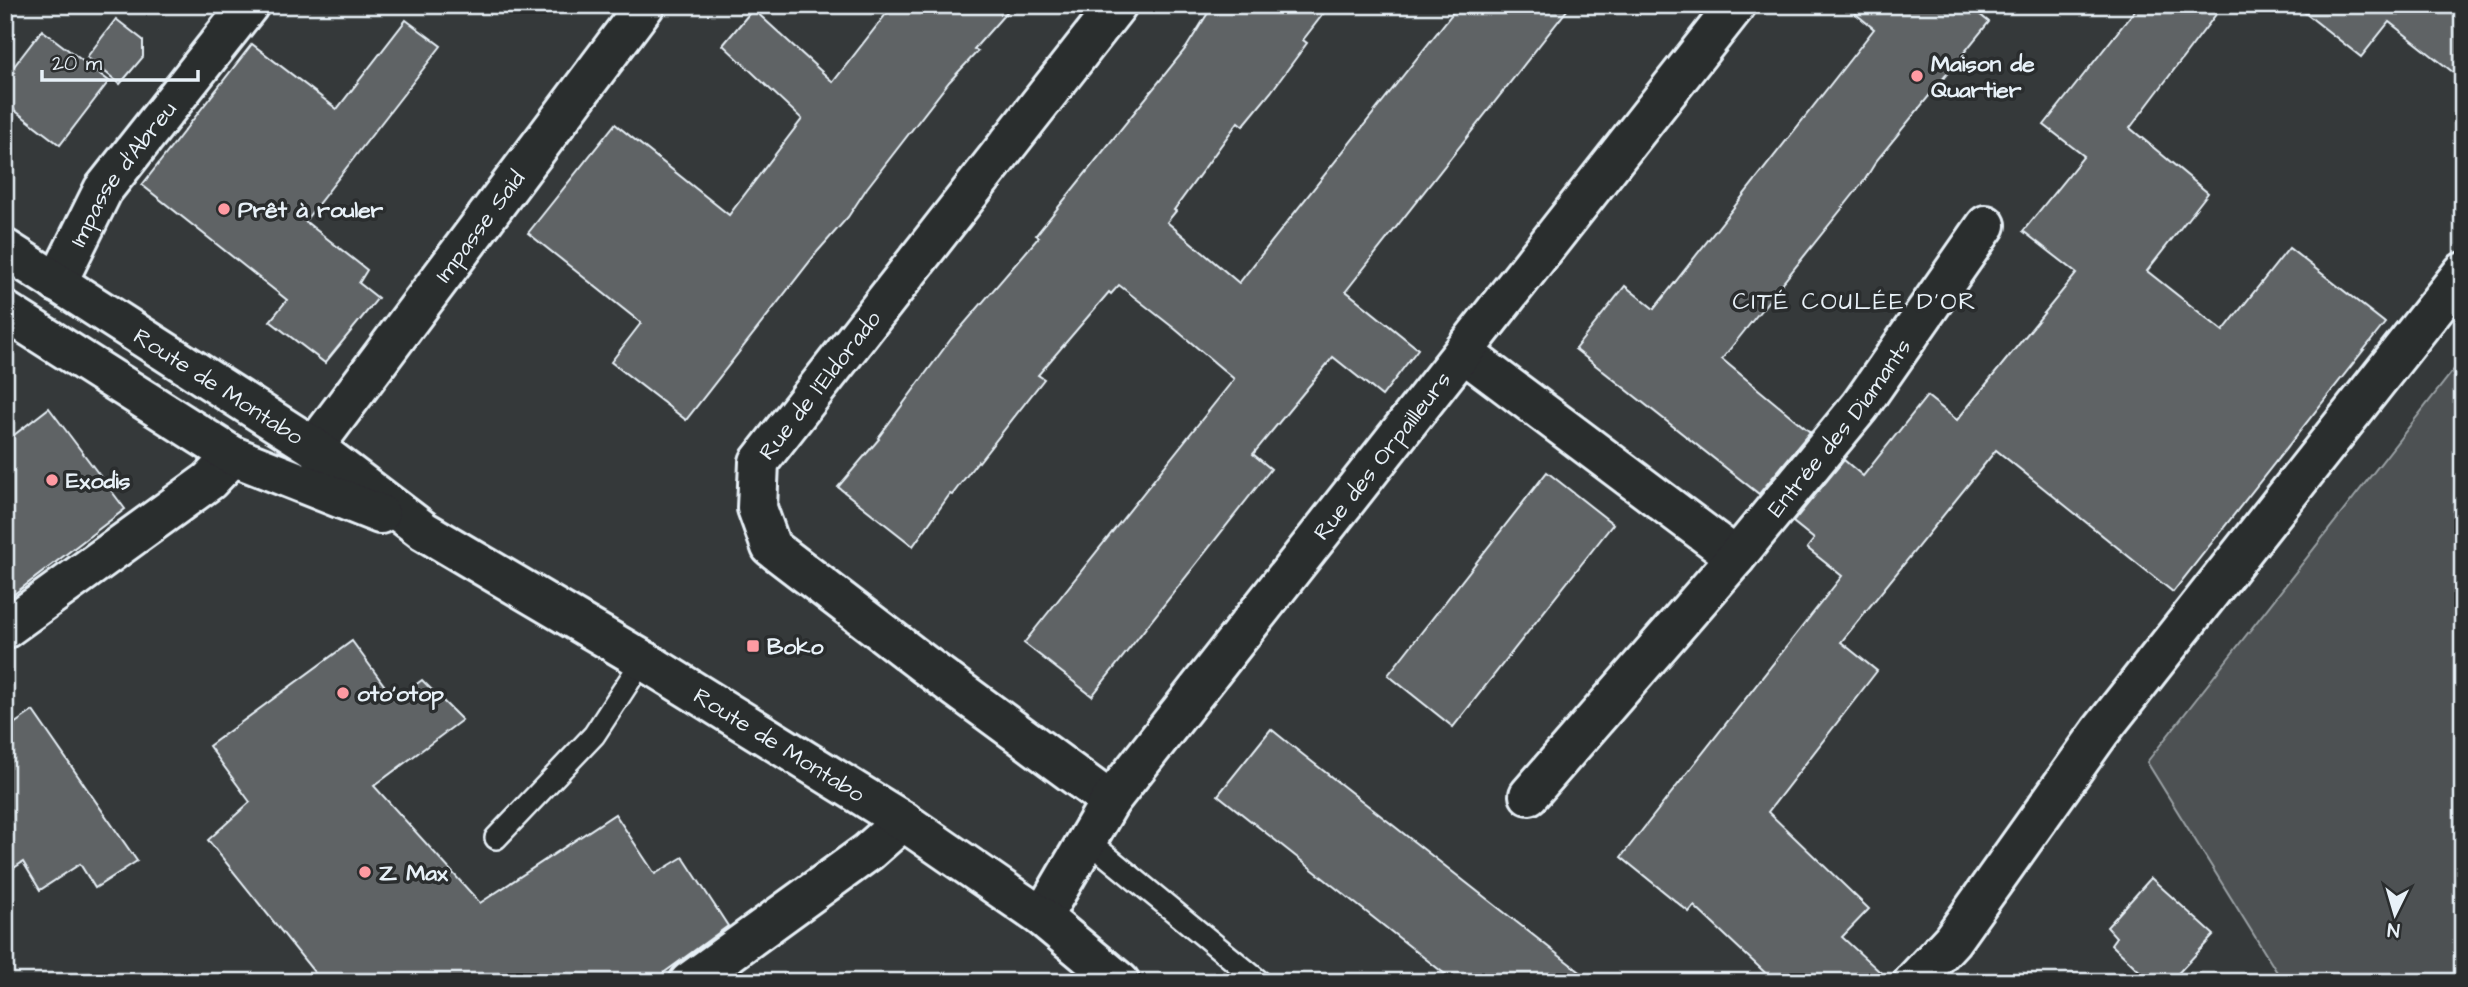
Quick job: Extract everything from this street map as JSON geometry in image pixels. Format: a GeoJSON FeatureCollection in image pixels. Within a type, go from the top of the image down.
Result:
{"type":"FeatureCollection","features":[{"type":"Feature","properties":{"kind":"street","name":"Impasse d'Abreu"},"geometry":{"type":"LineString","coordinates":[[57,282],[103,190],[249,5]]}},
{"type":"Feature","properties":{"kind":"street","name":"Impasse Said"},"geometry":{"type":"LineString","coordinates":[[314,447],[645,5]]}},
{"type":"Feature","properties":{"kind":"street","name":"Rue de l'Eldorado"},"geometry":{"type":"LineString","coordinates":[[1110,801],[925,666],[771,547],[757,508],[759,462],[1117,5]]}},
{"type":"Feature","properties":{"kind":"street","name":"Rue des Orpailleurs"},"geometry":{"type":"LineString","coordinates":[[1042,917],[1110,801],[1736,5]]}},
{"type":"Feature","properties":{"kind":"street","name":"Entrée des Diamants"},"geometry":{"type":"LineString","coordinates":[[1529,795],[1736,557],[1860,406],[1986,225]]}},
{"type":"Feature","properties":{"kind":"street","name":"Route de Montabo"},"geometry":{"type":"LineString","coordinates":[[5,250],[314,447],[424,531],[643,660],[904,821],[1042,917],[1120,982]]}},
{"type":"Feature","properties":{"kind":"street"},"geometry":{"type":"LineString","coordinates":[[1913,982],[1952,940],[2101,732],[2463,272]]}},
{"type":"Feature","properties":{"kind":"street","name":"Route de Montabo"},"geometry":{"type":"LineString","coordinates":[[5,311],[233,456],[424,531]]}},
{"type":"Feature","properties":{"kind":"street"},"geometry":{"type":"LineString","coordinates":[[1464,353],[1736,557]]}},
{"type":"Feature","properties":{"kind":"street"},"geometry":{"type":"LineString","coordinates":[[5,629],[209,481],[233,456]]}},
{"type":"Feature","properties":{"kind":"street"},"geometry":{"type":"LineString","coordinates":[[689,982],[868,852],[904,821]]}},
{"type":"Feature","properties":{"kind":"lane"},"geometry":{"type":"LineString","coordinates":[[496,838],[594,736],[643,660]]}},
{"type":"Feature","properties":{"kind":"lane"},"geometry":{"type":"LineString","coordinates":[[1087,840],[1260,982]]}},
{"type":"Feature","properties":{"kind":"shaded area"},"geometry":{"type":"Polygon","coordinates":[[[2463,358],[2463,982],[2283,982],[2147,762],[2463,358]]]}},
{"type":"Feature","properties":{"kind":"building"},"geometry":{"type":"Polygon","coordinates":[[[893,5],[1013,5],[974,49],[978,51],[949,82],[867,188],[848,217],[818,251],[686,420],[611,362],[641,323],[528,233],[615,124],[729,215],[802,119],[723,45],[753,9],[833,82],[893,5]]]}},
{"type":"Feature","properties":{"kind":"building"},"geometry":{"type":"Polygon","coordinates":[[[1213,5],[1330,5],[1303,40],[1307,43],[1271,92],[1243,126],[1238,122],[1167,222],[1239,283],[1459,5],[1571,5],[1346,291],[1418,349],[1382,396],[1333,357],[1253,454],[1271,469],[1092,696],[1024,643],[1234,379],[1175,329],[1119,285],[1111,294],[1109,292],[1038,375],[1044,379],[979,462],[952,495],[950,494],[913,546],[838,487],[879,439],[951,339],[1039,237],[1036,235],[1186,48],[1213,5]]]}},
{"type":"Feature","properties":{"kind":"building"},"geometry":{"type":"Polygon","coordinates":[[[1845,5],[1968,5],[1989,22],[1722,359],[1810,432],[1759,494],[1575,349],[1625,286],[1654,309],[1874,29],[1845,5]]]}},
{"type":"Feature","properties":{"kind":"building"},"geometry":{"type":"Polygon","coordinates":[[[2139,5],[2223,5],[2130,128],[2208,193],[2147,271],[2223,331],[2289,248],[2385,323],[2173,592],[1996,450],[1841,642],[1877,671],[1768,812],[1869,909],[1842,937],[1891,982],[1775,982],[1694,906],[1689,912],[1621,857],[1842,576],[1807,548],[1814,539],[1793,522],[1844,460],[1863,476],[1927,396],[1957,420],[2077,273],[2023,231],[2084,156],[2044,125],[2139,5]]]}},
{"type":"Feature","properties":{"kind":"building"},"geometry":{"type":"Polygon","coordinates":[[[2295,5],[2463,5],[2463,80],[2389,22],[2361,57],[2295,5]]]}},
{"type":"Feature","properties":{"kind":"building"},"geometry":{"type":"Polygon","coordinates":[[[116,19],[143,40],[143,57],[120,84],[87,57],[116,19]]]}},
{"type":"Feature","properties":{"kind":"building"},"geometry":{"type":"Polygon","coordinates":[[[406,20],[441,46],[305,221],[367,270],[359,283],[378,298],[325,363],[270,321],[287,300],[142,185],[252,44],[337,109],[406,20]]]}},
{"type":"Feature","properties":{"kind":"building"},"geometry":{"type":"Polygon","coordinates":[[[42,30],[109,81],[60,145],[5,103],[5,78],[42,30]]]}},
{"type":"Feature","properties":{"kind":"building"},"geometry":{"type":"Polygon","coordinates":[[[49,408],[125,509],[5,601],[5,442],[49,408]]]}},
{"type":"Feature","properties":{"kind":"building"},"geometry":{"type":"Polygon","coordinates":[[[1547,472],[1613,524],[1453,727],[1388,675],[1547,472]]]}},
{"type":"Feature","properties":{"kind":"building"},"geometry":{"type":"Polygon","coordinates":[[[352,641],[395,700],[422,680],[462,720],[374,786],[480,903],[615,814],[655,874],[683,857],[728,926],[651,982],[322,982],[208,840],[250,802],[209,746],[352,641]]]}},
{"type":"Feature","properties":{"kind":"building"},"geometry":{"type":"Polygon","coordinates":[[[33,711],[137,861],[95,888],[80,864],[40,890],[23,862],[5,874],[5,730],[33,711]]]}},
{"type":"Feature","properties":{"kind":"building"},"geometry":{"type":"Polygon","coordinates":[[[1271,729],[1593,982],[1455,982],[1218,795],[1271,729]]]}},
{"type":"Feature","properties":{"kind":"building"},"geometry":{"type":"Polygon","coordinates":[[[2151,878],[2214,935],[2170,982],[2151,982],[2111,944],[2116,937],[2107,927],[2151,878]]]}},
{"type":"Feature","properties":{"kind":"place","name":"Maison de Quartier"},"geometry":{"type":"Point","coordinates":[1917,76]}},
{"type":"Feature","properties":{"kind":"place","name":"Prêt à rouler"},"geometry":{"type":"Point","coordinates":[224,209]}},
{"type":"Feature","properties":{"kind":"place","name":"Exodis"},"geometry":{"type":"Point","coordinates":[52,480]}},
{"type":"Feature","properties":{"kind":"place","name":"Boko"},"geometry":{"type":"Point","coordinates":[753,646]}},
{"type":"Feature","properties":{"kind":"place","name":"oto'otop"},"geometry":{"type":"Point","coordinates":[343,693]}},
{"type":"Feature","properties":{"kind":"place","name":"Z Max"},"geometry":{"type":"Point","coordinates":[365,872]}},
{"type":"Feature","properties":{"kind":"district","name":"CITÉ COULÉE D'OR"},"geometry":{"type":"Point","coordinates":[1855,301]}}]}
